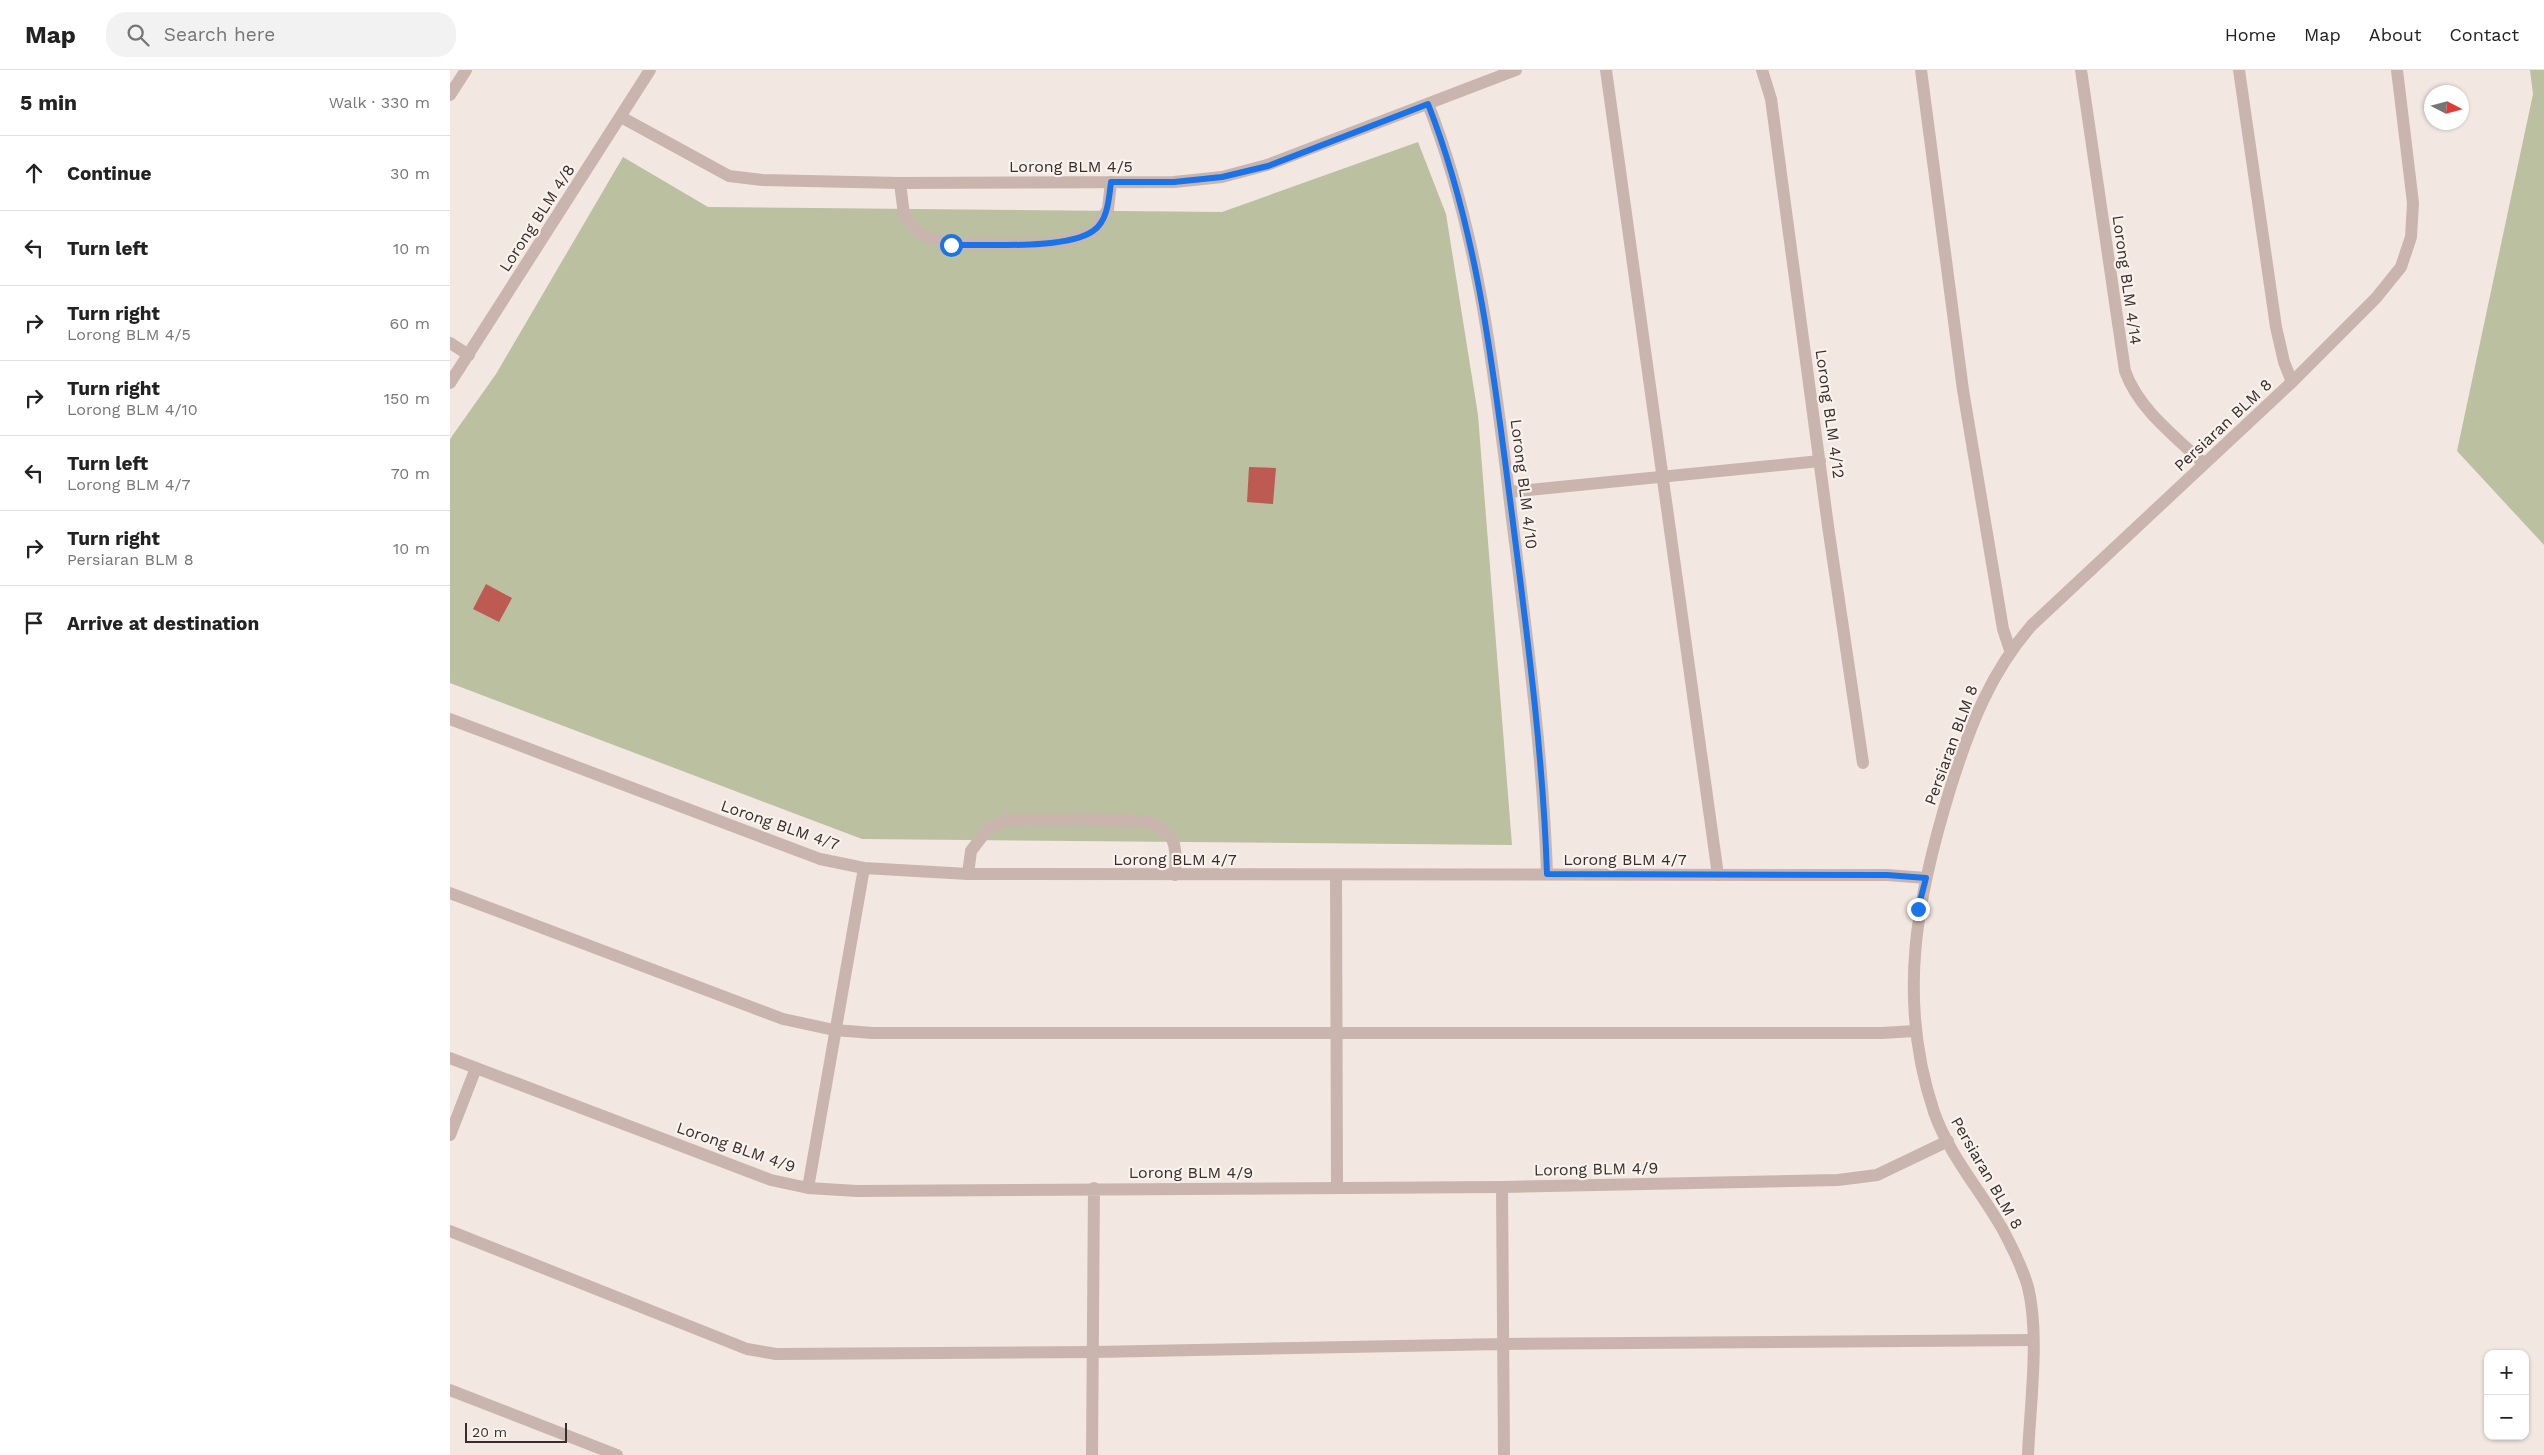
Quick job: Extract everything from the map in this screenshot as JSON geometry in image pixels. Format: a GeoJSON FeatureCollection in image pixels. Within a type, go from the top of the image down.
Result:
{"type":"FeatureCollection","features":[{"type":"Feature","properties":{"kind":"street"},"geometry":{"type":"LineString","coordinates":[[450,95],[466,70]]}},
{"type":"Feature","properties":{"kind":"street","name":"Lorong BLM 4/8"},"geometry":{"type":"LineString","coordinates":[[450,384],[650,70]]}},
{"type":"Feature","properties":{"kind":"street","name":"Lorong BLM 4/5"},"geometry":{"type":"LineString","coordinates":[[621,117],[729,176],[762,180],[900,183],[1174,182],[1222,177],[1268,166],[1516,70]]}},
{"type":"Feature","properties":{"kind":"street"},"geometry":{"type":"LineString","coordinates":[[1606,70],[1718,875]]}},
{"type":"Feature","properties":{"kind":"street","name":"Lorong BLM 4/12"},"geometry":{"type":"LineString","coordinates":[[1762,70],[1771,98],[1863,763]]}},
{"type":"Feature","properties":{"kind":"street"},"geometry":{"type":"LineString","coordinates":[[1921,70],[1963,390],[2003,628],[2010,650]]}},
{"type":"Feature","properties":{"kind":"street","name":"Lorong BLM 4/14"},"geometry":{"type":"LineString","coordinates":[[2081,70],[2125,371],[2130,386],[2147,410],[2204,464]]}},
{"type":"Feature","properties":{"kind":"street"},"geometry":{"type":"LineString","coordinates":[[2239,70],[2276,327],[2284,362],[2292,382]]}},
{"type":"Feature","properties":{"kind":"street","name":"Persiaran BLM 8"},"geometry":{"type":"LineString","coordinates":[[2028,1455],[2033,1340],[2028,1287],[2004,1231],[1948,1142],[1935,1113],[1922,1068],[1915,1031],[1914,947],[1918,909],[1937,832],[1970,729],[1990,685],[2010,650],[2032,625],[2292,382],[2376,298],[2401,267],[2411,237],[2413,202],[2397,70]]}},
{"type":"Feature","properties":{"kind":"street","name":"Lorong BLM 4/10"},"geometry":{"type":"LineString","coordinates":[[1428,104],[1454,178],[1473,252],[1509,492],[1541,768],[1547,874]]}},
{"type":"Feature","properties":{"kind":"street"},"geometry":{"type":"LineString","coordinates":[[900,183],[904,215],[920,234],[951,245],[1066,242],[1094,231],[1108,209],[1111,182]]}},
{"type":"Feature","properties":{"kind":"street"},"geometry":{"type":"LineString","coordinates":[[450,343],[469,355]]}},
{"type":"Feature","properties":{"kind":"street"},"geometry":{"type":"LineString","coordinates":[[1509,492],[1820,462]]}},
{"type":"Feature","properties":{"kind":"street","name":"Lorong BLM 4/7"},"geometry":{"type":"LineString","coordinates":[[450,719],[820,859],[864,868],[968,874],[1336,876],[1547,874],[1887,875],[1926,878]]}},
{"type":"Feature","properties":{"kind":"street"},"geometry":{"type":"LineString","coordinates":[[968,874],[971,851],[987,830],[1008,819],[1146,821],[1164,829],[1176,846],[1175,875]]}},
{"type":"Feature","properties":{"kind":"street"},"geometry":{"type":"LineString","coordinates":[[808,1188],[834,1030],[864,868]]}},
{"type":"Feature","properties":{"kind":"street"},"geometry":{"type":"LineString","coordinates":[[1336,876],[1337,1188]]}},
{"type":"Feature","properties":{"kind":"street"},"geometry":{"type":"LineString","coordinates":[[450,893],[784,1019],[834,1030],[882,1033],[1337,1034],[1882,1033],[1915,1031]]}},
{"type":"Feature","properties":{"kind":"street","name":"Lorong BLM 4/9"},"geometry":{"type":"LineString","coordinates":[[450,1058],[771,1180],[808,1188],[857,1191],[1094,1188],[1502,1187],[1838,1180],[1877,1175],[1948,1142]]}},
{"type":"Feature","properties":{"kind":"street"},"geometry":{"type":"LineString","coordinates":[[450,1135],[476,1068]]}},
{"type":"Feature","properties":{"kind":"street"},"geometry":{"type":"LineString","coordinates":[[1502,1187],[1504,1455]]}},
{"type":"Feature","properties":{"kind":"street"},"geometry":{"type":"LineString","coordinates":[[1092,1455],[1094,1188]]}},
{"type":"Feature","properties":{"kind":"street"},"geometry":{"type":"LineString","coordinates":[[450,1232],[746,1349],[776,1354],[1094,1352],[1502,1344],[2033,1340]]}},
{"type":"Feature","properties":{"kind":"street"},"geometry":{"type":"LineString","coordinates":[[450,1390],[617,1455]]}},
{"type":"Feature","properties":{"kind":"green space"},"geometry":{"type":"Polygon","coordinates":[[[2530,70],[2544,70],[2544,545],[2457,451],[2533,94],[2530,70]]]}},
{"type":"Feature","properties":{"kind":"green space"},"geometry":{"type":"Polygon","coordinates":[[[1418,142],[1446,214],[1478,415],[1512,845],[862,839],[450,683],[450,439],[496,374],[623,157],[708,207],[1222,212],[1418,142]]]}},
{"type":"Feature","properties":{"kind":"building"},"geometry":{"type":"Polygon","coordinates":[[[1249,467],[1276,468],[1273,504],[1247,502],[1249,467]]]}},
{"type":"Feature","properties":{"kind":"building"},"geometry":{"type":"Polygon","coordinates":[[[486,584],[512,598],[499,622],[473,609],[486,584]]]}},
{"type":"Feature","properties":{"kind":"route"},"geometry":{"type":"LineString","coordinates":[[951,245],[1066,242],[1094,231],[1108,209],[1111,182],[1174,182],[1222,177],[1268,166],[1428,104],[1440,133],[1454,178],[1473,252],[1504,448],[1541,768],[1547,874],[1887,875],[1926,878],[1918,909]]}}]}
